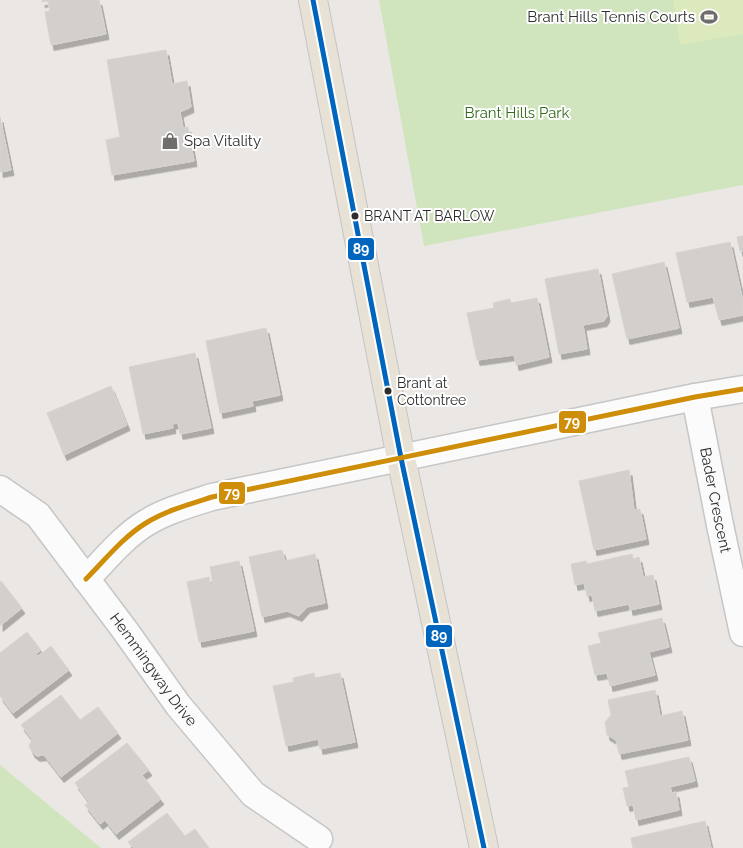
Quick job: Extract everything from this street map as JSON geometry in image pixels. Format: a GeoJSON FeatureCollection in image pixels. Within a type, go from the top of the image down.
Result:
{"type":"FeatureCollection","features":[{"type":"Feature","properties":{"kind":"main road"},"geometry":{"type":"LineString","coordinates":[[313,0],[401,458],[484,848]]}},
{"type":"Feature","properties":{"kind":"street"},"geometry":{"type":"LineString","coordinates":[[86,579],[122,542],[146,523],[178,508],[212,498],[695,397],[743,389]]}},
{"type":"Feature","properties":{"kind":"street","name":"Bader Crescent"},"geometry":{"type":"LineString","coordinates":[[695,397],[743,633]]}},
{"type":"Feature","properties":{"kind":"street","name":"Hemmingway Drive"},"geometry":{"type":"LineString","coordinates":[[0,489],[38,515],[124,629],[178,705],[253,794],[319,839]]}},
{"type":"Feature","properties":{"kind":"green space","name":"Brant Hills Park"},"geometry":{"type":"Polygon","coordinates":[[[379,0],[743,0],[743,185],[424,246],[379,0]]]}},
{"type":"Feature","properties":{"kind":"green space","name":"Brant Hills Tennis Courts"},"geometry":{"type":"Polygon","coordinates":[[[673,0],[743,0],[743,34],[680,45],[673,0]]]}},
{"type":"Feature","properties":{"kind":"green space"},"geometry":{"type":"Polygon","coordinates":[[[0,765],[101,848],[0,848],[0,765]]]}},
{"type":"Feature","properties":{"kind":"building"},"geometry":{"type":"Polygon","coordinates":[[[42,0],[99,0],[106,34],[51,45],[45,12],[50,11],[48,1],[42,2],[42,0]]]}},
{"type":"Feature","properties":{"kind":"building"},"geometry":{"type":"Polygon","coordinates":[[[166,50],[172,84],[187,81],[191,107],[180,112],[183,128],[188,127],[194,161],[112,175],[106,140],[120,137],[107,60],[166,50]]]}},
{"type":"Feature","properties":{"kind":"building"},"geometry":{"type":"Polygon","coordinates":[[[0,117],[11,170],[0,172],[0,117]]]}},
{"type":"Feature","properties":{"kind":"building"},"geometry":{"type":"Polygon","coordinates":[[[743,236],[743,251],[740,251],[737,237],[743,236]]]}},
{"type":"Feature","properties":{"kind":"building"},"geometry":{"type":"Polygon","coordinates":[[[730,242],[743,301],[743,315],[719,320],[713,297],[687,302],[676,253],[730,242]]]}},
{"type":"Feature","properties":{"kind":"building"},"geometry":{"type":"Polygon","coordinates":[[[664,262],[679,328],[627,339],[612,274],[664,262]]]}},
{"type":"Feature","properties":{"kind":"building"},"geometry":{"type":"Polygon","coordinates":[[[598,269],[607,316],[604,321],[583,325],[587,349],[559,354],[545,279],[598,269]]]}},
{"type":"Feature","properties":{"kind":"building"},"geometry":{"type":"Polygon","coordinates":[[[537,298],[549,357],[516,365],[514,355],[477,360],[467,313],[494,308],[493,303],[510,299],[511,303],[537,298]]]}},
{"type":"Feature","properties":{"kind":"building"},"geometry":{"type":"Polygon","coordinates":[[[266,328],[280,395],[252,401],[253,406],[220,413],[206,341],[266,328]]]}},
{"type":"Feature","properties":{"kind":"building"},"geometry":{"type":"Polygon","coordinates":[[[195,353],[211,428],[180,434],[178,423],[172,424],[173,428],[143,434],[129,367],[195,353]]]}},
{"type":"Feature","properties":{"kind":"building"},"geometry":{"type":"Polygon","coordinates":[[[111,386],[127,425],[64,455],[47,413],[111,386]]]}},
{"type":"Feature","properties":{"kind":"building"},"geometry":{"type":"Polygon","coordinates":[[[629,470],[634,510],[640,509],[646,539],[594,550],[579,481],[629,470]]]}},
{"type":"Feature","properties":{"kind":"building"},"geometry":{"type":"Polygon","coordinates":[[[282,550],[285,561],[315,554],[325,603],[307,607],[299,616],[287,611],[262,617],[249,557],[282,550]]]}},
{"type":"Feature","properties":{"kind":"building"},"geometry":{"type":"Polygon","coordinates":[[[632,554],[633,559],[639,557],[643,577],[653,575],[659,604],[630,610],[629,604],[595,611],[592,595],[587,596],[584,583],[575,585],[571,564],[586,561],[587,564],[632,554]]]}},
{"type":"Feature","properties":{"kind":"building"},"geometry":{"type":"Polygon","coordinates":[[[239,561],[254,631],[199,642],[187,582],[209,577],[211,585],[213,584],[210,567],[239,561]]]}},
{"type":"Feature","properties":{"kind":"building"},"geometry":{"type":"Polygon","coordinates":[[[0,582],[22,608],[0,626],[0,582]]]}},
{"type":"Feature","properties":{"kind":"building"},"geometry":{"type":"Polygon","coordinates":[[[662,618],[669,647],[649,652],[655,675],[610,686],[607,673],[595,675],[588,646],[601,643],[598,633],[662,618]]]}},
{"type":"Feature","properties":{"kind":"building"},"geometry":{"type":"Polygon","coordinates":[[[27,632],[41,650],[36,654],[38,656],[51,646],[69,670],[13,713],[0,696],[0,653],[27,632]]]}},
{"type":"Feature","properties":{"kind":"building"},"geometry":{"type":"Polygon","coordinates":[[[314,673],[315,678],[340,673],[355,742],[320,749],[318,739],[286,746],[273,686],[294,682],[293,678],[314,673]]]}},
{"type":"Feature","properties":{"kind":"building"},"geometry":{"type":"Polygon","coordinates":[[[655,690],[660,716],[682,711],[688,740],[619,754],[616,740],[607,735],[605,722],[611,715],[608,700],[655,690]]]}},
{"type":"Feature","properties":{"kind":"building"},"geometry":{"type":"Polygon","coordinates":[[[61,695],[80,720],[98,707],[118,733],[61,777],[44,755],[37,756],[32,752],[29,746],[32,739],[21,725],[61,695]]]}},
{"type":"Feature","properties":{"kind":"building"},"geometry":{"type":"Polygon","coordinates":[[[127,743],[149,770],[142,775],[161,799],[116,834],[105,820],[100,824],[85,805],[89,802],[75,783],[127,743]]]}},
{"type":"Feature","properties":{"kind":"building"},"geometry":{"type":"Polygon","coordinates":[[[689,757],[695,781],[670,787],[672,793],[676,792],[679,810],[636,820],[633,805],[627,806],[623,788],[629,787],[625,771],[689,757]]]}},
{"type":"Feature","properties":{"kind":"building"},"geometry":{"type":"Polygon","coordinates":[[[167,813],[185,836],[195,829],[209,848],[133,848],[128,842],[167,813]]]}},
{"type":"Feature","properties":{"kind":"building"},"geometry":{"type":"Polygon","coordinates":[[[705,821],[711,848],[633,848],[631,838],[705,821]]]}},
{"type":"Feature","properties":{"kind":"transit line","name":"89"},"geometry":{"type":"LineString","coordinates":[[313,0],[401,458],[484,848]]}},
{"type":"Feature","properties":{"kind":"transit line","name":"79"},"geometry":{"type":"LineString","coordinates":[[86,579],[122,542],[146,523],[169,511],[212,497],[695,397],[743,389]]}},
{"type":"Feature","properties":{"kind":"place","name":"Brant Hills Tennis Courts"},"geometry":{"type":"Point","coordinates":[709,17]}},
{"type":"Feature","properties":{"kind":"place","name":"Spa Vitality"},"geometry":{"type":"Point","coordinates":[170,141]}},
{"type":"Feature","properties":{"kind":"place","name":"BRANT AT BARLOW"},"geometry":{"type":"Point","coordinates":[355,216]}},
{"type":"Feature","properties":{"kind":"place","name":"Brant at Cottontree"},"geometry":{"type":"Point","coordinates":[388,391]}}]}
